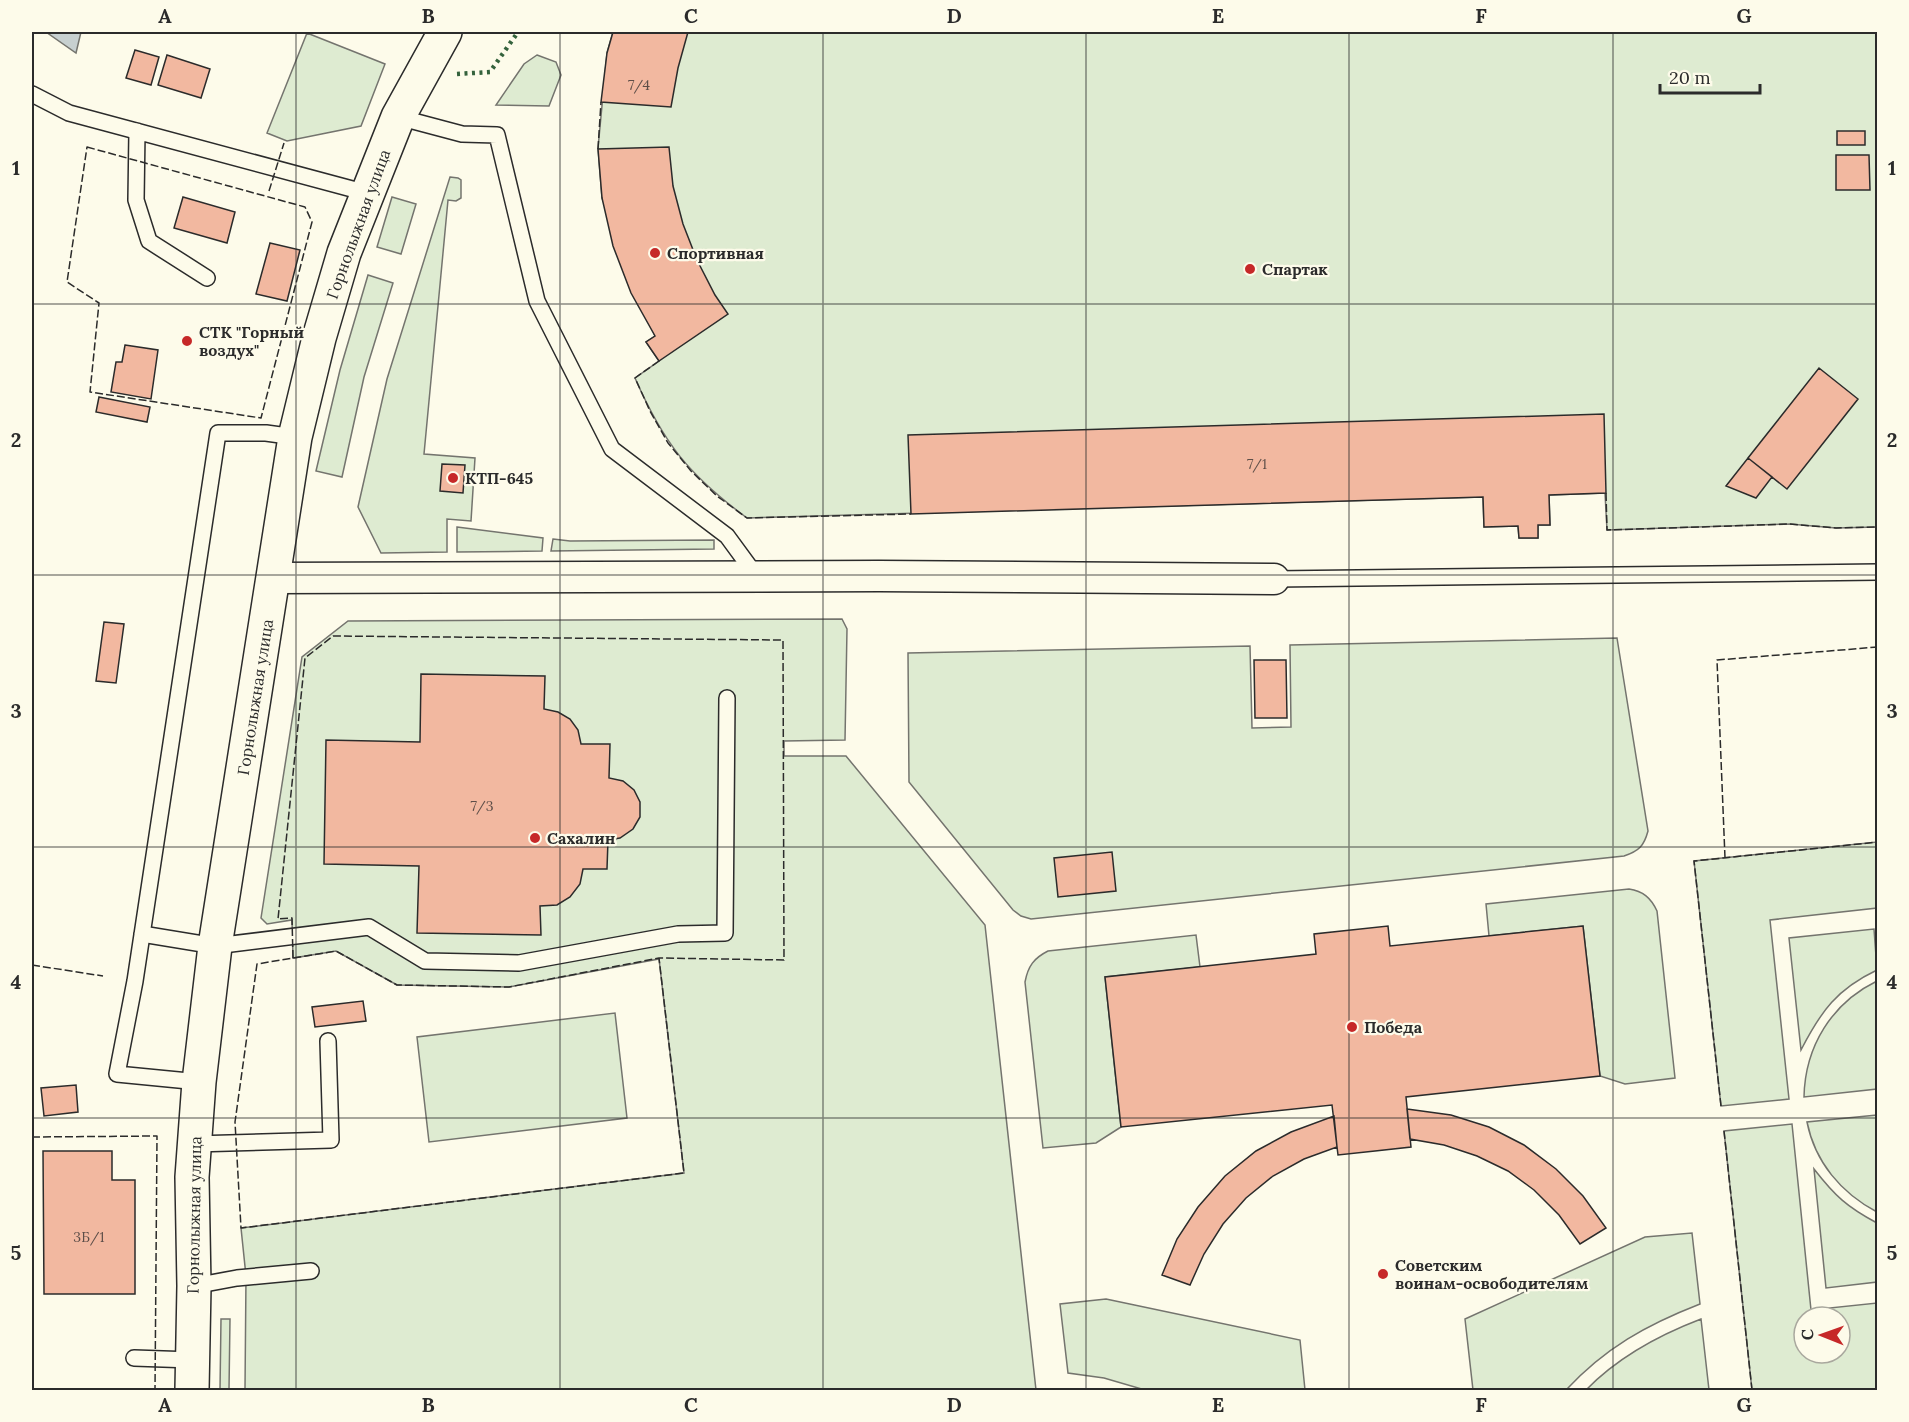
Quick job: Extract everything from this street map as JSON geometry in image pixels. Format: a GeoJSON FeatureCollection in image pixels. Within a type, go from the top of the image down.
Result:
{"type":"FeatureCollection","features":[{"type":"Feature","properties":{"kind":"street","name":"Горнолыжная улица"},"geometry":{"type":"LineString","coordinates":[[192,1375],[194,1286],[192,1178],[199,1082],[215,946],[295,437],[319,338],[344,254],[398,117],[445,32]]}},
{"type":"Feature","properties":{"kind":"street"},"geometry":{"type":"LineString","coordinates":[[274,578],[1274,579]]}},
{"type":"Feature","properties":{"kind":"lane"},"geometry":{"type":"LineString","coordinates":[[32,94],[69,113],[367,193]]}},
{"type":"Feature","properties":{"kind":"lane"},"geometry":{"type":"LineString","coordinates":[[398,117],[462,134],[497,135],[537,301],[612,449],[728,536],[757,577]]}},
{"type":"Feature","properties":{"kind":"lane"},"geometry":{"type":"LineString","coordinates":[[137,131],[136,200],[149,241],[207,278]]}},
{"type":"Feature","properties":{"kind":"lane"},"geometry":{"type":"LineString","coordinates":[[199,1082],[117,1074],[142,934],[218,433],[266,433],[295,437]]}},
{"type":"Feature","properties":{"kind":"lane"},"geometry":{"type":"LineString","coordinates":[[1274,579],[1878,572]]}},
{"type":"Feature","properties":{"kind":"lane"},"geometry":{"type":"LineString","coordinates":[[142,934],[215,946],[369,927],[425,961],[519,963],[678,934],[725,933],[727,698]]}},
{"type":"Feature","properties":{"kind":"lane"},"geometry":{"type":"LineString","coordinates":[[194,1144],[331,1140],[328,1041]]}},
{"type":"Feature","properties":{"kind":"lane"},"geometry":{"type":"LineString","coordinates":[[194,1286],[237,1278],[311,1271]]}},
{"type":"Feature","properties":{"kind":"lane"},"geometry":{"type":"LineString","coordinates":[[134,1358],[192,1375]]}},
{"type":"Feature","properties":{"kind":"green space","name":"Спартак"},"geometry":{"type":"Polygon","coordinates":[[[613,32],[1877,32],[1877,527],[1836,528],[1790,524],[1607,530],[1605,493],[1549,495],[1550,525],[1538,525],[1538,538],[1519,538],[1518,526],[1484,527],[1483,497],[747,518],[709,487],[680,457],[657,422],[635,378],[659,361],[646,342],[655,336],[602,198],[598,148],[607,53],[613,32]]]}},
{"type":"Feature","properties":{"kind":"green space"},"geometry":{"type":"Polygon","coordinates":[[[307,33],[385,64],[361,126],[287,141],[267,133],[307,33]]]}},
{"type":"Feature","properties":{"kind":"green space"},"geometry":{"type":"Polygon","coordinates":[[[537,55],[556,62],[561,75],[549,106],[496,105],[524,64],[537,55]]]}},
{"type":"Feature","properties":{"kind":"green space"},"geometry":{"type":"Polygon","coordinates":[[[450,177],[461,180],[461,198],[456,201],[448,200],[424,454],[475,458],[471,521],[447,519],[447,552],[381,553],[358,507],[387,379],[450,177]]]}},
{"type":"Feature","properties":{"kind":"green space"},"geometry":{"type":"Polygon","coordinates":[[[392,197],[416,204],[401,254],[377,247],[392,197]]]}},
{"type":"Feature","properties":{"kind":"green space"},"geometry":{"type":"Polygon","coordinates":[[[368,275],[393,283],[364,377],[342,477],[316,471],[340,370],[368,275]]]}},
{"type":"Feature","properties":{"kind":"green space"},"geometry":{"type":"Polygon","coordinates":[[[457,527],[543,538],[542,551],[457,552],[457,527]]]}},
{"type":"Feature","properties":{"kind":"green space"},"geometry":{"type":"Polygon","coordinates":[[[553,539],[570,541],[714,540],[714,549],[551,551],[553,539]]]}},
{"type":"Feature","properties":{"kind":"green space"},"geometry":{"type":"Polygon","coordinates":[[[842,619],[847,629],[845,740],[784,741],[784,756],[846,756],[985,925],[1036,1390],[245,1390],[246,1276],[241,1228],[684,1173],[659,959],[509,987],[397,985],[336,951],[293,958],[292,920],[267,924],[261,918],[302,657],[348,621],[842,619]]]}},
{"type":"Feature","properties":{"kind":"green space"},"geometry":{"type":"Polygon","coordinates":[[[1617,638],[1648,831],[1640,847],[1624,856],[1031,919],[1013,910],[909,782],[908,653],[1250,646],[1252,728],[1291,727],[1290,645],[1617,638]]]}},
{"type":"Feature","properties":{"kind":"green space"},"geometry":{"type":"Polygon","coordinates":[[[1877,842],[1877,908],[1770,920],[1789,1099],[1721,1106],[1694,861],[1877,842]]]}},
{"type":"Feature","properties":{"kind":"green space"},"geometry":{"type":"Polygon","coordinates":[[[1629,889],[1646,896],[1657,911],[1675,1078],[1625,1084],[1600,1076],[1583,926],[1489,936],[1486,904],[1629,889]]]}},
{"type":"Feature","properties":{"kind":"green space"},"geometry":{"type":"Polygon","coordinates":[[[1874,929],[1877,970],[1851,985],[1831,1002],[1801,1050],[1789,938],[1874,929]]]}},
{"type":"Feature","properties":{"kind":"green space"},"geometry":{"type":"Polygon","coordinates":[[[1196,935],[1200,967],[1105,977],[1121,1127],[1096,1143],[1043,1148],[1025,982],[1032,963],[1048,951],[1196,935]]]}},
{"type":"Feature","properties":{"kind":"green space"},"geometry":{"type":"Polygon","coordinates":[[[1877,981],[1877,1089],[1804,1097],[1810,1060],[1824,1028],[1847,1001],[1877,981]]]}},
{"type":"Feature","properties":{"kind":"green space"},"geometry":{"type":"Polygon","coordinates":[[[615,1013],[627,1118],[429,1142],[417,1037],[615,1013]]]}},
{"type":"Feature","properties":{"kind":"green space"},"geometry":{"type":"Polygon","coordinates":[[[1878,1115],[1877,1212],[1852,1196],[1831,1175],[1816,1150],[1807,1122],[1878,1115]]]}},
{"type":"Feature","properties":{"kind":"green space"},"geometry":{"type":"Polygon","coordinates":[[[1792,1124],[1810,1305],[1792,1305],[1792,1365],[1852,1365],[1852,1306],[1877,1303],[1877,1390],[1752,1390],[1724,1131],[1792,1124]]]}},
{"type":"Feature","properties":{"kind":"green space"},"geometry":{"type":"Polygon","coordinates":[[[1814,1169],[1842,1200],[1877,1223],[1877,1282],[1826,1288],[1814,1169]]]}},
{"type":"Feature","properties":{"kind":"green space"},"geometry":{"type":"Polygon","coordinates":[[[1692,1233],[1700,1304],[1662,1320],[1627,1339],[1596,1362],[1566,1390],[1473,1390],[1465,1319],[1645,1237],[1692,1233]]]}},
{"type":"Feature","properties":{"kind":"green space"},"geometry":{"type":"Polygon","coordinates":[[[1106,1299],[1300,1340],[1305,1390],[1145,1390],[1104,1378],[1068,1373],[1060,1304],[1106,1299]]]}},
{"type":"Feature","properties":{"kind":"green space"},"geometry":{"type":"Polygon","coordinates":[[[221,1319],[230,1319],[229,1390],[220,1390],[221,1319]]]}},
{"type":"Feature","properties":{"kind":"green space"},"geometry":{"type":"Polygon","coordinates":[[[1701,1319],[1709,1390],[1586,1390],[1625,1357],[1670,1332],[1701,1319]]]}},
{"type":"Feature","properties":{"kind":"shaded area"},"geometry":{"type":"Polygon","coordinates":[[[46,32],[81,32],[76,53],[46,32]]]}},
{"type":"Feature","properties":{"kind":"building"},"geometry":{"type":"Polygon","coordinates":[[[613,32],[688,32],[671,107],[601,102],[607,53],[613,32]]]}},
{"type":"Feature","properties":{"kind":"building"},"geometry":{"type":"Polygon","coordinates":[[[135,50],[159,57],[151,85],[126,78],[135,50]]]}},
{"type":"Feature","properties":{"kind":"building"},"geometry":{"type":"Polygon","coordinates":[[[167,55],[210,69],[201,98],[158,85],[167,55]]]}},
{"type":"Feature","properties":{"kind":"building"},"geometry":{"type":"Polygon","coordinates":[[[1837,131],[1865,131],[1865,145],[1837,145],[1837,131]]]}},
{"type":"Feature","properties":{"kind":"building","name":"Спортивная"},"geometry":{"type":"Polygon","coordinates":[[[669,147],[673,186],[683,224],[697,260],[715,295],[728,314],[659,361],[646,342],[655,336],[631,293],[613,246],[602,198],[598,149],[669,147]]]}},
{"type":"Feature","properties":{"kind":"building"},"geometry":{"type":"Polygon","coordinates":[[[1836,155],[1869,155],[1870,190],[1836,190],[1836,155]]]}},
{"type":"Feature","properties":{"kind":"building"},"geometry":{"type":"Polygon","coordinates":[[[183,197],[235,212],[227,243],[174,228],[183,197]]]}},
{"type":"Feature","properties":{"kind":"building"},"geometry":{"type":"Polygon","coordinates":[[[270,243],[300,250],[287,301],[256,294],[270,243]]]}},
{"type":"Feature","properties":{"kind":"building"},"geometry":{"type":"Polygon","coordinates":[[[125,345],[158,350],[151,399],[111,392],[116,362],[122,362],[125,345]]]}},
{"type":"Feature","properties":{"kind":"building"},"geometry":{"type":"Polygon","coordinates":[[[1819,368],[1858,399],[1787,489],[1748,458],[1819,368]]]}},
{"type":"Feature","properties":{"kind":"building"},"geometry":{"type":"Polygon","coordinates":[[[99,397],[150,407],[147,422],[96,412],[99,397]]]}},
{"type":"Feature","properties":{"kind":"building"},"geometry":{"type":"Polygon","coordinates":[[[1604,414],[1606,493],[1549,495],[1550,525],[1538,525],[1538,538],[1519,538],[1518,526],[1484,527],[1483,497],[911,514],[908,435],[1604,414]]]}},
{"type":"Feature","properties":{"kind":"building"},"geometry":{"type":"Polygon","coordinates":[[[1748,458],[1772,477],[1756,498],[1726,486],[1748,458]]]}},
{"type":"Feature","properties":{"kind":"building","name":"КТП-645"},"geometry":{"type":"Polygon","coordinates":[[[442,464],[465,465],[463,493],[440,491],[442,464]]]}},
{"type":"Feature","properties":{"kind":"building"},"geometry":{"type":"Polygon","coordinates":[[[104,622],[124,624],[116,683],[96,681],[104,622]]]}},
{"type":"Feature","properties":{"kind":"building"},"geometry":{"type":"Polygon","coordinates":[[[1254,660],[1286,660],[1287,718],[1255,718],[1254,660]]]}},
{"type":"Feature","properties":{"kind":"building"},"geometry":{"type":"Polygon","coordinates":[[[421,674],[545,676],[544,709],[558,712],[570,719],[578,730],[581,744],[610,744],[609,778],[623,781],[634,790],[640,802],[640,817],[633,829],[620,838],[608,840],[607,869],[583,869],[580,884],[570,897],[557,905],[540,906],[541,935],[417,933],[419,866],[324,864],[326,740],[420,742],[421,674]]]}},
{"type":"Feature","properties":{"kind":"building"},"geometry":{"type":"Polygon","coordinates":[[[1112,852],[1116,891],[1058,897],[1054,858],[1112,852]]]}},
{"type":"Feature","properties":{"kind":"building","name":"Победа"},"geometry":{"type":"Polygon","coordinates":[[[1388,926],[1390,946],[1583,926],[1600,1076],[1406,1097],[1411,1147],[1338,1155],[1332,1105],[1121,1127],[1105,977],[1316,954],[1314,934],[1388,926]]]}},
{"type":"Feature","properties":{"kind":"building"},"geometry":{"type":"Polygon","coordinates":[[[363,1001],[366,1021],[315,1027],[312,1007],[363,1001]]]}},
{"type":"Feature","properties":{"kind":"building"},"geometry":{"type":"Polygon","coordinates":[[[76,1085],[78,1112],[44,1116],[41,1088],[76,1085]]]}},
{"type":"Feature","properties":{"kind":"building"},"geometry":{"type":"Polygon","coordinates":[[[1407,1109],[1451,1115],[1489,1127],[1524,1145],[1556,1169],[1583,1196],[1606,1228],[1580,1244],[1559,1215],[1534,1190],[1508,1171],[1477,1156],[1444,1145],[1410,1139],[1407,1109]]]}},
{"type":"Feature","properties":{"kind":"building"},"geometry":{"type":"Polygon","coordinates":[[[1334,1116],[1337,1147],[1304,1159],[1273,1176],[1246,1198],[1223,1224],[1204,1254],[1190,1285],[1162,1275],[1177,1239],[1198,1207],[1225,1176],[1256,1151],[1291,1132],[1334,1116]]]}},
{"type":"Feature","properties":{"kind":"building"},"geometry":{"type":"Polygon","coordinates":[[[43,1151],[112,1151],[112,1180],[135,1180],[135,1294],[44,1294],[43,1151]]]}},
{"type":"Feature","properties":{"kind":"hedge"},"geometry":{"type":"LineString","coordinates":[[457,74],[490,72],[518,32]]}},
{"type":"Feature","properties":{"kind":"fence"},"geometry":{"type":"LineString","coordinates":[[598,149],[601,102]]}},
{"type":"Feature","properties":{"kind":"fence"},"geometry":{"type":"LineString","coordinates":[[269,191],[284,143]]}},
{"type":"Feature","properties":{"kind":"fence"},"geometry":{"type":"LineString","coordinates":[[87,147],[305,207],[312,222],[261,418],[90,392],[99,303],[67,282],[87,147]]}},
{"type":"Feature","properties":{"kind":"fence"},"geometry":{"type":"LineString","coordinates":[[659,361],[635,378],[650,411],[668,443],[691,471],[717,496],[747,518],[911,514]]}},
{"type":"Feature","properties":{"kind":"fence"},"geometry":{"type":"LineString","coordinates":[[1606,493],[1607,530],[1790,524],[1836,528],[1878,527]]}},
{"type":"Feature","properties":{"kind":"fence"},"geometry":{"type":"LineString","coordinates":[[293,958],[292,918],[278,919],[305,658],[333,636],[783,640],[784,960],[659,958],[509,987],[397,985],[336,951],[257,964],[235,1122],[241,1228],[684,1173],[659,958]]}},
{"type":"Feature","properties":{"kind":"fence"},"geometry":{"type":"LineString","coordinates":[[1725,858],[1717,660],[1878,647]]}},
{"type":"Feature","properties":{"kind":"fence"},"geometry":{"type":"LineString","coordinates":[[1721,1106],[1694,861],[1878,842]]}},
{"type":"Feature","properties":{"kind":"fence"},"geometry":{"type":"LineString","coordinates":[[32,965],[103,976]]}},
{"type":"Feature","properties":{"kind":"fence"},"geometry":{"type":"LineString","coordinates":[[1724,1131],[1752,1390]]}},
{"type":"Feature","properties":{"kind":"fence"},"geometry":{"type":"LineString","coordinates":[[32,1137],[157,1136],[155,1390]]}},
{"type":"Feature","properties":{"kind":"place","name":"Спортивная"},"geometry":{"type":"Point","coordinates":[655,253]}},
{"type":"Feature","properties":{"kind":"place","name":"Спартак"},"geometry":{"type":"Point","coordinates":[1250,269]}},
{"type":"Feature","properties":{"kind":"place","name":"СТК \"Горный воздух\""},"geometry":{"type":"Point","coordinates":[187,341]}},
{"type":"Feature","properties":{"kind":"place","name":"КТП-645"},"geometry":{"type":"Point","coordinates":[453,478]}},
{"type":"Feature","properties":{"kind":"place","name":"Сахалин"},"geometry":{"type":"Point","coordinates":[535,838]}},
{"type":"Feature","properties":{"kind":"place","name":"Победа"},"geometry":{"type":"Point","coordinates":[1352,1027]}},
{"type":"Feature","properties":{"kind":"place","name":"Советским воинам-освободителям"},"geometry":{"type":"Point","coordinates":[1383,1274]}}]}
